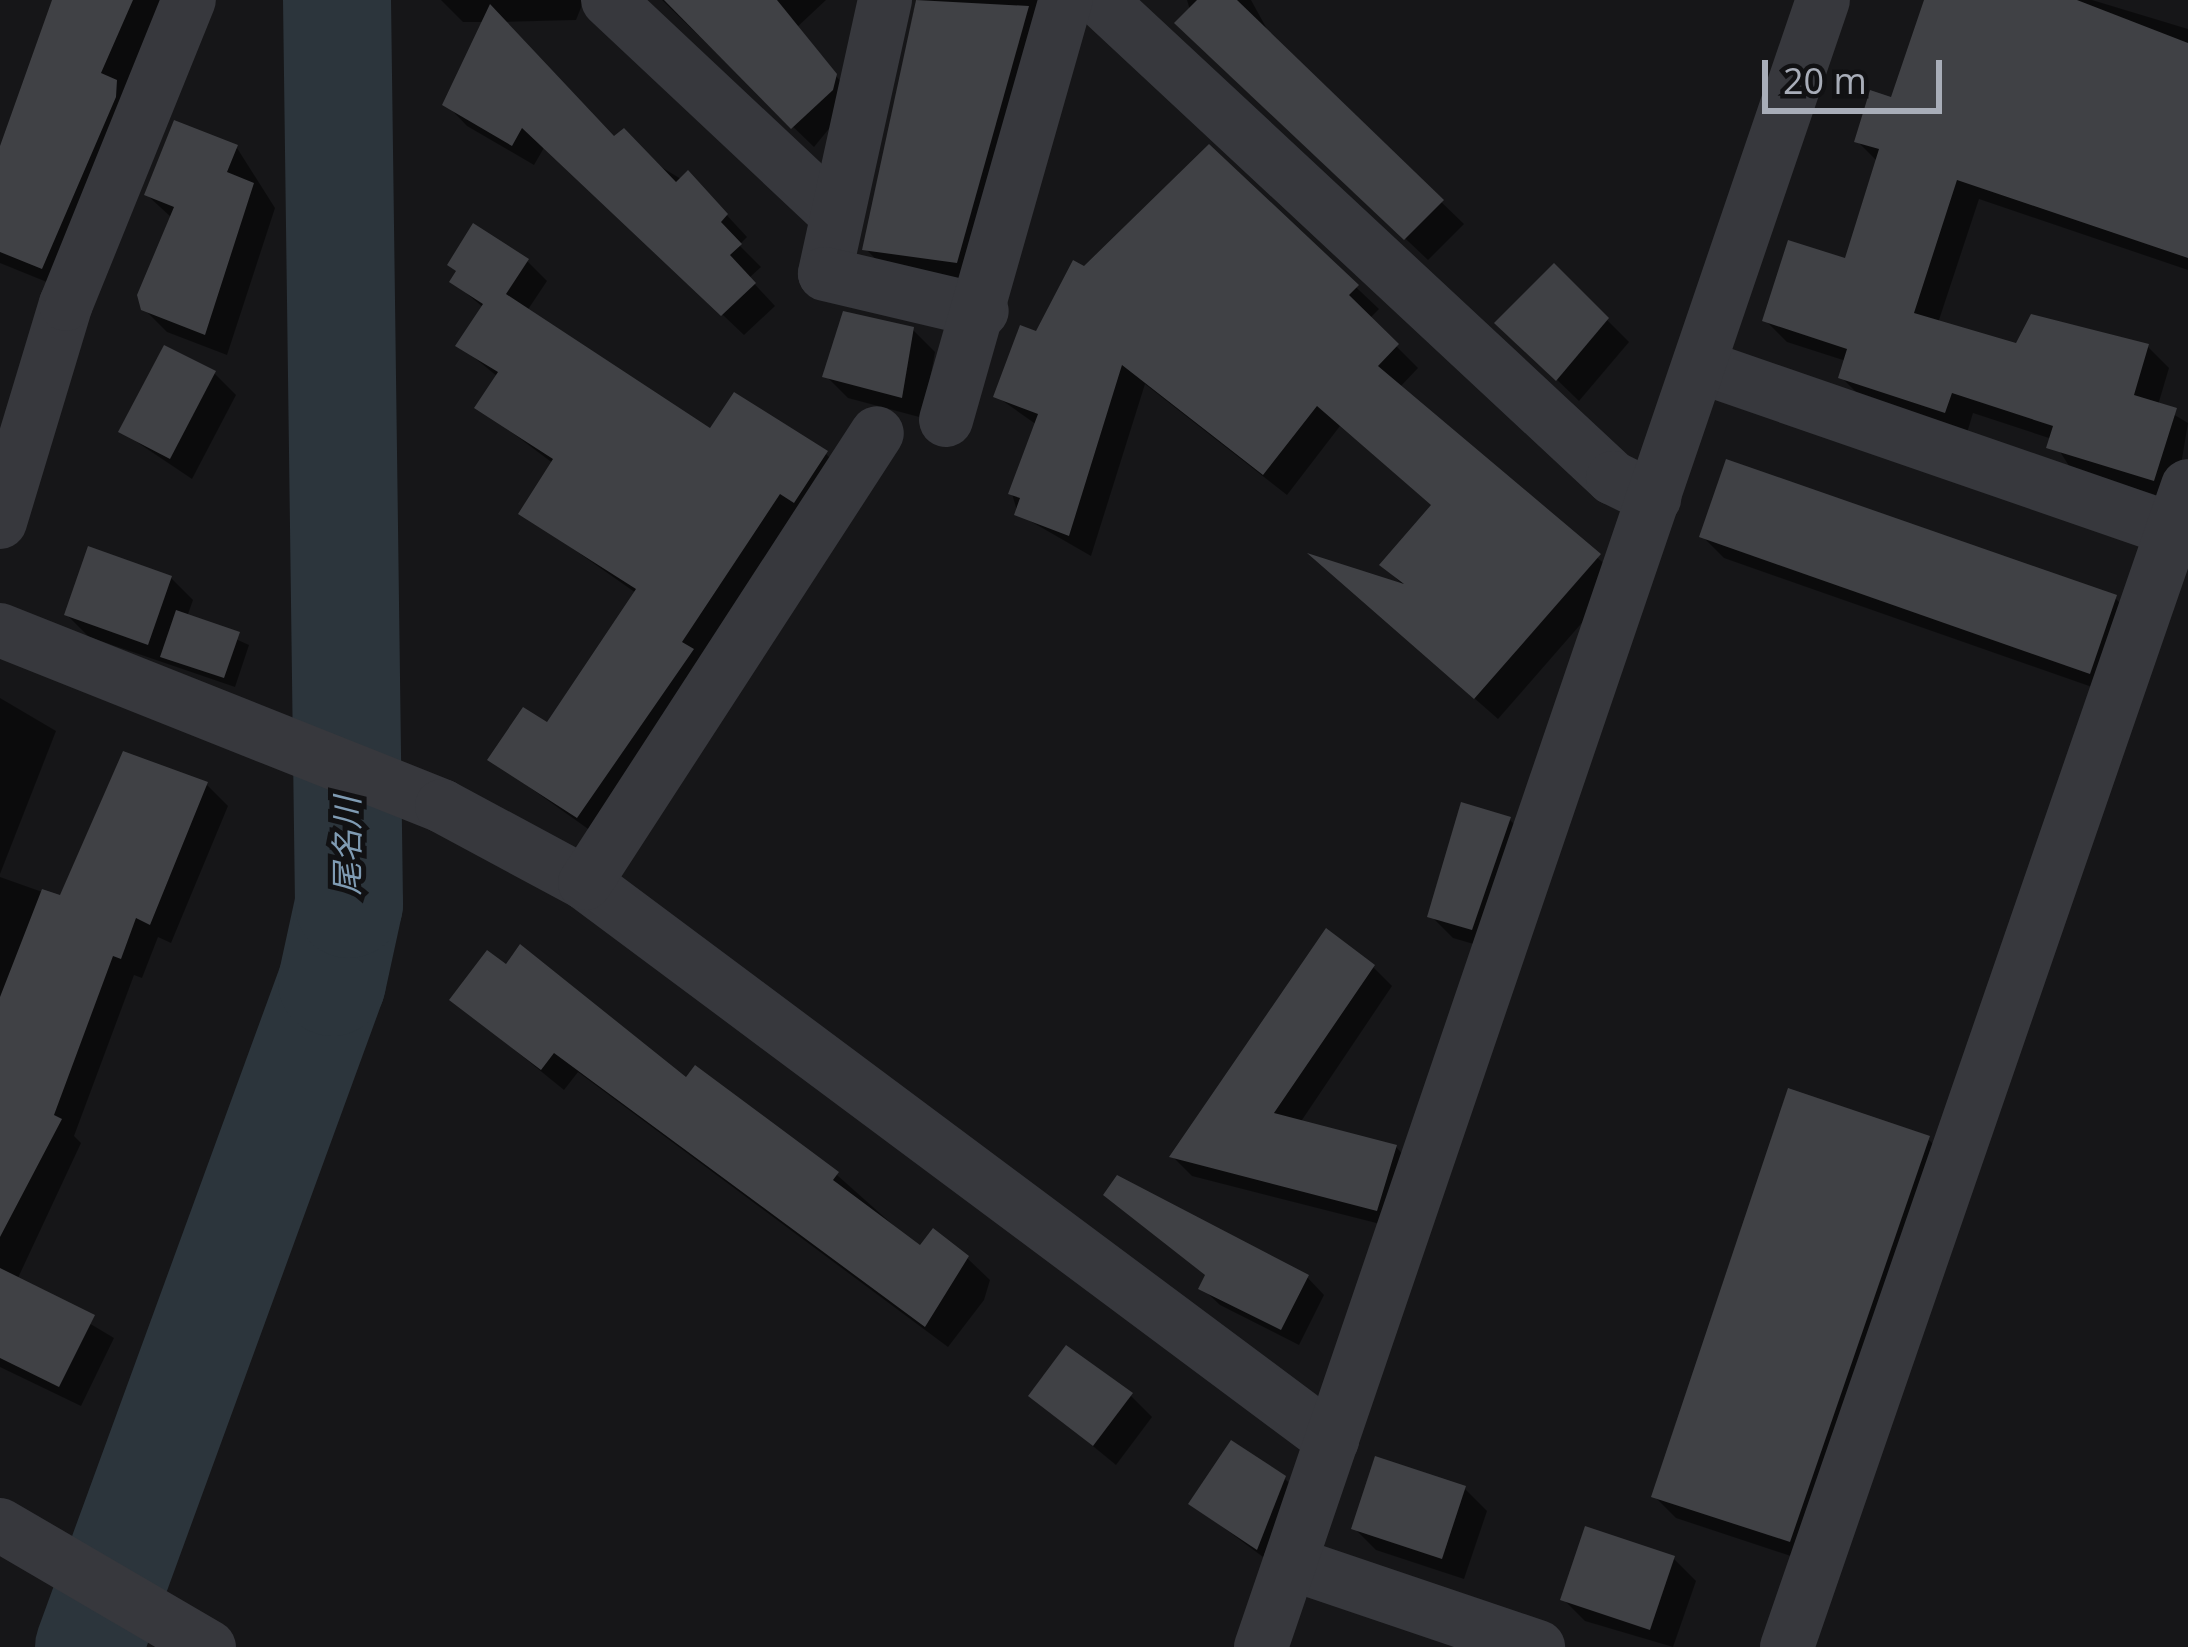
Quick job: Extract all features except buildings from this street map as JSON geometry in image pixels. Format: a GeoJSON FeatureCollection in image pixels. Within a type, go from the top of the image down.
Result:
{"type":"FeatureCollection","features":[{"type":"Feature","properties":{"kind":"street"},"geometry":{"type":"LineString","coordinates":[[0,522],[66,304],[189,0]]}},
{"type":"Feature","properties":{"kind":"street"},"geometry":{"type":"LineString","coordinates":[[608,0],[836,214]]}},
{"type":"Feature","properties":{"kind":"street"},"geometry":{"type":"LineString","coordinates":[[885,0],[825,274],[982,310]]}},
{"type":"Feature","properties":{"kind":"street"},"geometry":{"type":"LineString","coordinates":[[946,420],[982,310],[1066,0]]}},
{"type":"Feature","properties":{"kind":"street"},"geometry":{"type":"LineString","coordinates":[[1100,0],[1613,478],[1654,498]]}},
{"type":"Feature","properties":{"kind":"street"},"geometry":{"type":"LineString","coordinates":[[1262,1647],[1823,0]]}},
{"type":"Feature","properties":{"kind":"street"},"geometry":{"type":"LineString","coordinates":[[1699,366],[2183,517],[1787,1647]]}},
{"type":"Feature","properties":{"kind":"street"},"geometry":{"type":"LineString","coordinates":[[585,883],[877,433]]}},
{"type":"Feature","properties":{"kind":"street"},"geometry":{"type":"LineString","coordinates":[[0,630],[442,806],[585,883],[1332,1439]]}},
{"type":"Feature","properties":{"kind":"street"},"geometry":{"type":"LineString","coordinates":[[0,1525],[209,1647]]}},
{"type":"Feature","properties":{"kind":"street"},"geometry":{"type":"LineString","coordinates":[[1290,1563],[1538,1647]]}},
{"type":"Feature","properties":{"kind":"waterway","name":"尾名川"},"geometry":{"type":"LineString","coordinates":[[89,1647],[332,982],[349,904],[337,0]]}}]}
